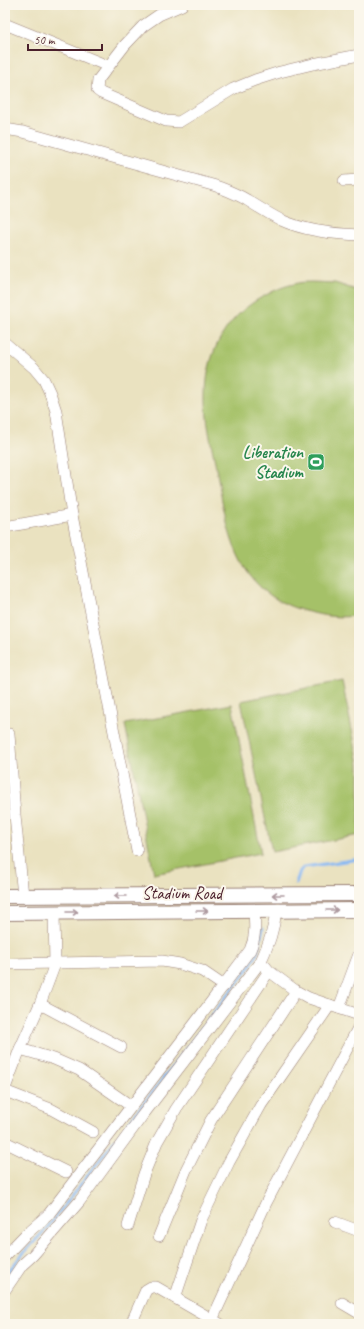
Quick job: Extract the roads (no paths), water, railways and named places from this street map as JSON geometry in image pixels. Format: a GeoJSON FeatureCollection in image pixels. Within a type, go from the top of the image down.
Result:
{"type":"FeatureCollection","features":[{"type":"Feature","properties":{"kind":"main road","name":"Stadium Road"},"geometry":{"type":"LineString","coordinates":[[5,896],[359,894]]}},
{"type":"Feature","properties":{"kind":"main road","name":"Stadium Road"},"geometry":{"type":"LineString","coordinates":[[5,912],[359,910]]}},
{"type":"Feature","properties":{"kind":"street"},"geometry":{"type":"LineString","coordinates":[[182,5],[160,15],[143,26],[108,66],[98,80],[97,90],[172,122],[179,122],[233,89],[255,80],[313,64],[359,55]]}},
{"type":"Feature","properties":{"kind":"street"},"geometry":{"type":"LineString","coordinates":[[5,24],[108,66]]}},
{"type":"Feature","properties":{"kind":"street"},"geometry":{"type":"LineString","coordinates":[[5,129],[23,132],[216,186],[246,199],[262,210],[283,221],[336,234],[359,235]]}},
{"type":"Feature","properties":{"kind":"street"},"geometry":{"type":"LineString","coordinates":[[344,181],[359,180]]}},
{"type":"Feature","properties":{"kind":"street"},"geometry":{"type":"LineString","coordinates":[[5,343],[34,368],[44,380],[56,411],[72,515],[137,851]]}},
{"type":"Feature","properties":{"kind":"street"},"geometry":{"type":"LineString","coordinates":[[5,527],[72,515]]}},
{"type":"Feature","properties":{"kind":"street"},"geometry":{"type":"LineString","coordinates":[[9,734],[23,896]]}},
{"type":"Feature","properties":{"kind":"street"},"geometry":{"type":"LineString","coordinates":[[5,1290],[22,1265],[33,1256],[79,1202],[142,1116],[261,961],[272,937],[276,910]]}},
{"type":"Feature","properties":{"kind":"street"},"geometry":{"type":"LineString","coordinates":[[5,1256],[26,1234],[48,1215],[250,950],[255,932],[254,911]]}},
{"type":"Feature","properties":{"kind":"street"},"geometry":{"type":"LineString","coordinates":[[54,912],[55,964],[5,1090],[51,1109],[93,1132]]}},
{"type":"Feature","properties":{"kind":"street"},"geometry":{"type":"LineString","coordinates":[[175,1298],[201,1220],[229,1162],[261,1105],[335,1007],[359,954]]}},
{"type":"Feature","properties":{"kind":"street"},"geometry":{"type":"LineString","coordinates":[[5,964],[162,961],[180,964],[202,971],[224,986]]}},
{"type":"Feature","properties":{"kind":"street"},"geometry":{"type":"LineString","coordinates":[[261,961],[269,971],[296,991],[311,999],[359,1015]]}},
{"type":"Feature","properties":{"kind":"street"},"geometry":{"type":"LineString","coordinates":[[128,1226],[144,1174],[157,1142],[168,1122],[269,971]]}},
{"type":"Feature","properties":{"kind":"street"},"geometry":{"type":"LineString","coordinates":[[159,1236],[186,1170],[211,1120],[296,991]]}},
{"type":"Feature","properties":{"kind":"street"},"geometry":{"type":"LineString","coordinates":[[40,1004],[121,1047]]}},
{"type":"Feature","properties":{"kind":"street"},"geometry":{"type":"LineString","coordinates":[[131,1324],[146,1290],[151,1287],[156,1287],[216,1322],[266,1203],[359,1026]]}},
{"type":"Feature","properties":{"kind":"street"},"geometry":{"type":"LineString","coordinates":[[20,1049],[54,1059],[80,1070],[131,1106]]}},
{"type":"Feature","properties":{"kind":"street"},"geometry":{"type":"LineString","coordinates":[[5,1142],[66,1172]]}},
{"type":"Feature","properties":{"kind":"street"},"geometry":{"type":"LineString","coordinates":[[335,1222],[359,1231]]}},
{"type":"Feature","properties":{"kind":"street"},"geometry":{"type":"LineString","coordinates":[[342,1303],[359,1313]]}},
{"type":"Feature","properties":{"kind":"waterway"},"geometry":{"type":"LineString","coordinates":[[296,883],[300,871],[304,867],[359,859]]}},
{"type":"Feature","properties":{"kind":"waterway"},"geometry":{"type":"LineString","coordinates":[[5,1276],[47,1228],[247,970],[257,955],[263,928]]}},
{"type":"Feature","properties":{"kind":"place","name":"Liberation Stadium"},"geometry":{"type":"Point","coordinates":[316,462]}}]}
